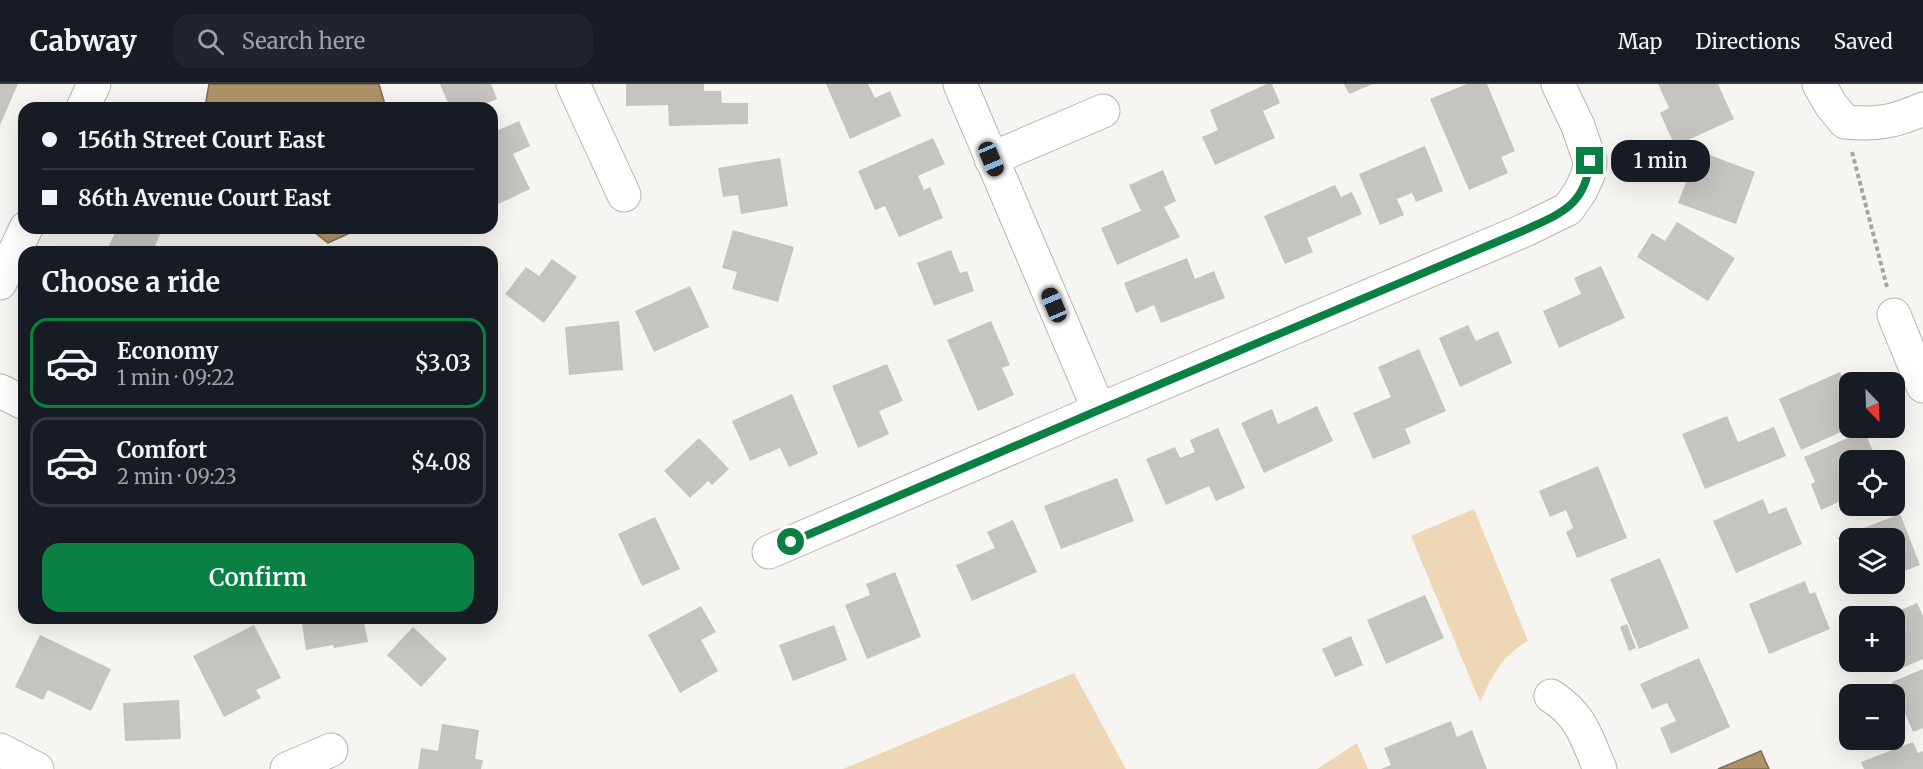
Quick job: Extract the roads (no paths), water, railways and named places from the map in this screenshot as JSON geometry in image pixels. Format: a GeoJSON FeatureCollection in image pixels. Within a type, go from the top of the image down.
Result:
{"type":"FeatureCollection","features":[{"type":"Feature","properties":{"kind":"street"},"geometry":{"type":"LineString","coordinates":[[85,102],[94,84]]}},
{"type":"Feature","properties":{"kind":"street"},"geometry":{"type":"LineString","coordinates":[[573,84],[624,195]]}},
{"type":"Feature","properties":{"kind":"street"},"geometry":{"type":"LineString","coordinates":[[960,84],[1099,410]]}},
{"type":"Feature","properties":{"kind":"street"},"geometry":{"type":"LineString","coordinates":[[769,552],[1525,230],[1568,209],[1588,175],[1590,161],[1578,126],[1558,84]]}},
{"type":"Feature","properties":{"kind":"street"},"geometry":{"type":"LineString","coordinates":[[1819,84],[1831,105],[1845,122],[1870,124],[1923,109]]}},
{"type":"Feature","properties":{"kind":"street"},"geometry":{"type":"LineString","coordinates":[[991,159],[1103,111]]}},
{"type":"Feature","properties":{"kind":"street"},"geometry":{"type":"LineString","coordinates":[[0,283],[23,234]]}},
{"type":"Feature","properties":{"kind":"street"},"geometry":{"type":"LineString","coordinates":[[1894,315],[1923,386]]}},
{"type":"Feature","properties":{"kind":"street"},"geometry":{"type":"LineString","coordinates":[[0,391],[18,401]]}},
{"type":"Feature","properties":{"kind":"street"},"geometry":{"type":"LineString","coordinates":[[1551,696],[1566,706],[1577,718],[1600,769]]}},
{"type":"Feature","properties":{"kind":"street"},"geometry":{"type":"LineString","coordinates":[[0,750],[37,769]]}},
{"type":"Feature","properties":{"kind":"street"},"geometry":{"type":"LineString","coordinates":[[286,769],[331,750]]}}]}
